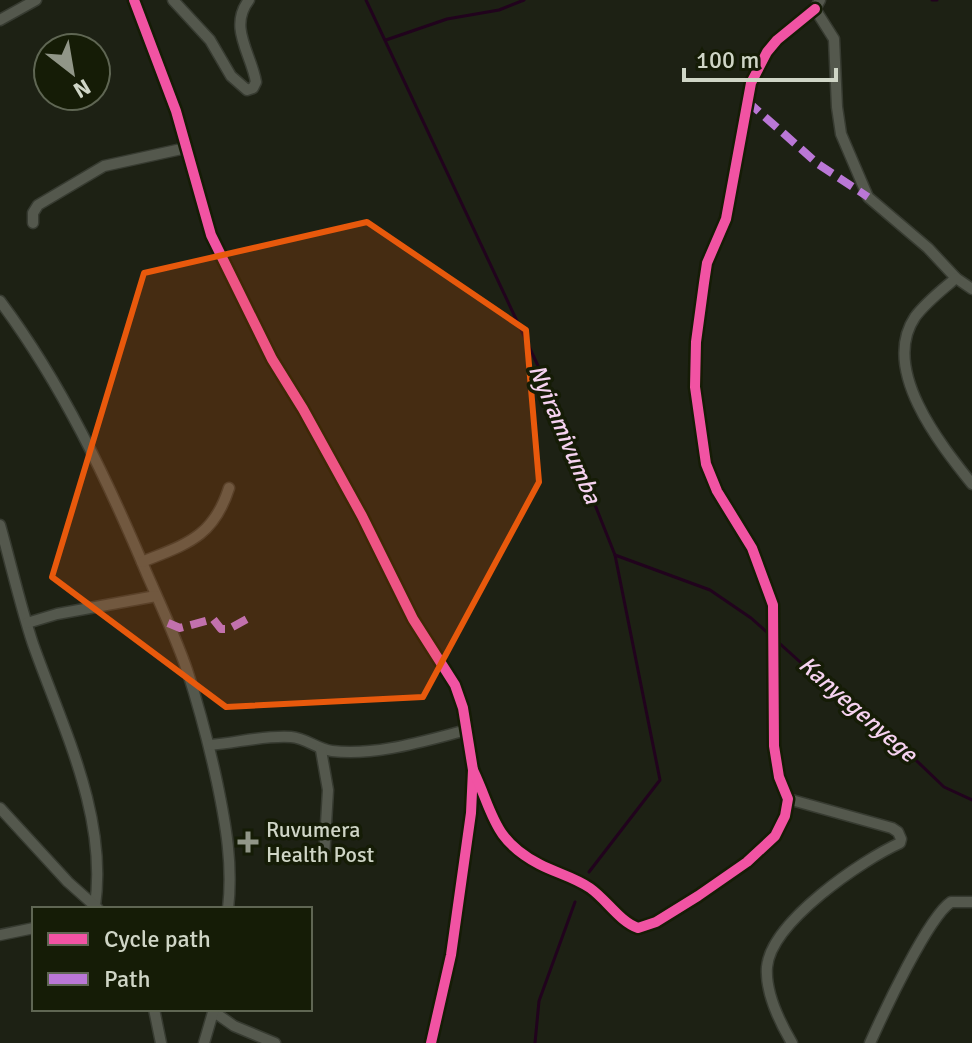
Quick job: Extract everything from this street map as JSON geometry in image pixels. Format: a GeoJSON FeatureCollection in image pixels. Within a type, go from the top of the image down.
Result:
{"type":"FeatureCollection","features":[{"type":"Feature","properties":{"kind":"street"},"geometry":{"type":"LineString","coordinates":[[0,20],[36,0]]}},
{"type":"Feature","properties":{"kind":"street"},"geometry":{"type":"LineString","coordinates":[[134,0],[176,111],[211,235],[272,359],[362,516],[413,619],[455,685],[467,730],[473,770],[471,813],[453,943],[431,1043]]}},
{"type":"Feature","properties":{"kind":"street"},"geometry":{"type":"LineString","coordinates":[[173,0],[210,40],[231,76],[247,90],[253,88],[256,82],[238,25],[240,14],[249,0]]}},
{"type":"Feature","properties":{"kind":"street"},"geometry":{"type":"LineString","coordinates":[[473,770],[497,828],[509,844],[538,864],[588,887],[638,928],[656,922],[698,896],[765,848],[780,827],[788,799],[779,777],[774,746],[773,605],[752,548],[717,491],[706,464],[695,387],[696,342],[707,263],[726,219],[751,83],[777,40],[817,4],[834,39],[841,134],[868,197],[972,289]]}},
{"type":"Feature","properties":{"kind":"street"},"geometry":{"type":"LineString","coordinates":[[33,223],[33,213],[38,205],[104,166],[186,148]]}},
{"type":"Feature","properties":{"kind":"street"},"geometry":{"type":"LineString","coordinates":[[956,278],[915,317],[905,336],[903,355],[907,380],[916,399],[972,484]]}},
{"type":"Feature","properties":{"kind":"street"},"geometry":{"type":"LineString","coordinates":[[0,301],[68,408],[119,509],[183,660],[210,745],[230,857],[232,879],[228,907]]}},
{"type":"Feature","properties":{"kind":"street"},"geometry":{"type":"LineString","coordinates":[[142,562],[190,542],[206,530],[222,511],[229,488]]}},
{"type":"Feature","properties":{"kind":"street"},"geometry":{"type":"LineString","coordinates":[[0,525],[27,623],[71,747],[89,812],[98,869],[93,907]]}},
{"type":"Feature","properties":{"kind":"street"},"geometry":{"type":"LineString","coordinates":[[27,623],[57,614],[156,596]]}},
{"type":"Feature","properties":{"kind":"street"},"geometry":{"type":"LineString","coordinates":[[210,745],[288,737],[305,741],[321,750],[342,752],[400,746],[467,730]]}},
{"type":"Feature","properties":{"kind":"street"},"geometry":{"type":"LineString","coordinates":[[321,750],[328,790],[324,858]]}},
{"type":"Feature","properties":{"kind":"street"},"geometry":{"type":"LineString","coordinates":[[788,799],[892,828],[901,839],[827,888],[787,930],[773,950],[767,967],[773,1003],[792,1043]]}},
{"type":"Feature","properties":{"kind":"street"},"geometry":{"type":"LineString","coordinates":[[0,808],[92,907]]}},
{"type":"Feature","properties":{"kind":"street"},"geometry":{"type":"LineString","coordinates":[[870,1043],[941,911],[951,902],[972,902]]}},
{"type":"Feature","properties":{"kind":"street"},"geometry":{"type":"LineString","coordinates":[[0,935],[32,928]]}},
{"type":"Feature","properties":{"kind":"street"},"geometry":{"type":"LineString","coordinates":[[154,1011],[161,1043]]}},
{"type":"Feature","properties":{"kind":"street"},"geometry":{"type":"LineString","coordinates":[[204,1043],[214,1011],[234,1026],[275,1043]]}},
{"type":"Feature","properties":{"kind":"highlighted area"},"geometry":{"type":"Polygon","coordinates":[[[367,222],[526,330],[539,482],[423,697],[226,707],[52,577],[144,273],[367,222]]]}},
{"type":"Feature","properties":{"kind":"waterway","name":"Nyiramivumba"},"geometry":{"type":"LineString","coordinates":[[366,0],[548,387],[615,555],[660,780],[589,872]]}},
{"type":"Feature","properties":{"kind":"waterway"},"geometry":{"type":"LineString","coordinates":[[386,40],[447,19],[499,10],[524,0]]}},
{"type":"Feature","properties":{"kind":"waterway"},"geometry":{"type":"LineString","coordinates":[[932,0],[937,0]]}},
{"type":"Feature","properties":{"kind":"waterway","name":"Kanyegenyege"},"geometry":{"type":"LineString","coordinates":[[615,555],[710,590],[769,634]]}},
{"type":"Feature","properties":{"kind":"waterway","name":"Kanyegenyege"},"geometry":{"type":"LineString","coordinates":[[778,642],[873,719],[944,787],[972,800]]}},
{"type":"Feature","properties":{"kind":"waterway","name":"Nyiramivumba"},"geometry":{"type":"LineString","coordinates":[[535,1043],[539,1001],[575,902]]}},
{"type":"Feature","properties":{"kind":"marked path"},"geometry":{"type":"LineString","coordinates":[[747,101],[818,164],[868,197]]}},
{"type":"Feature","properties":{"kind":"marked path"},"geometry":{"type":"LineString","coordinates":[[168,623],[180,628],[213,619],[221,629],[229,629],[249,618]]}},
{"type":"Feature","properties":{"kind":"cycle path"},"geometry":{"type":"LineString","coordinates":[[134,0],[176,111],[211,235],[272,359],[362,516],[413,619],[455,685],[463,708],[473,770],[471,813],[451,955],[431,1043]]}},
{"type":"Feature","properties":{"kind":"cycle path"},"geometry":{"type":"LineString","coordinates":[[473,770],[496,824],[512,845],[539,864],[590,888],[638,928],[656,922],[747,862],[775,836],[785,816],[788,799],[779,777],[774,746],[773,605],[752,548],[717,491],[706,464],[695,387],[696,342],[707,263],[726,219],[751,83],[777,40],[815,9]]}},
{"type":"Feature","properties":{"kind":"place","name":"Ruvumera Health Post"},"geometry":{"type":"Point","coordinates":[248,842]}}]}
